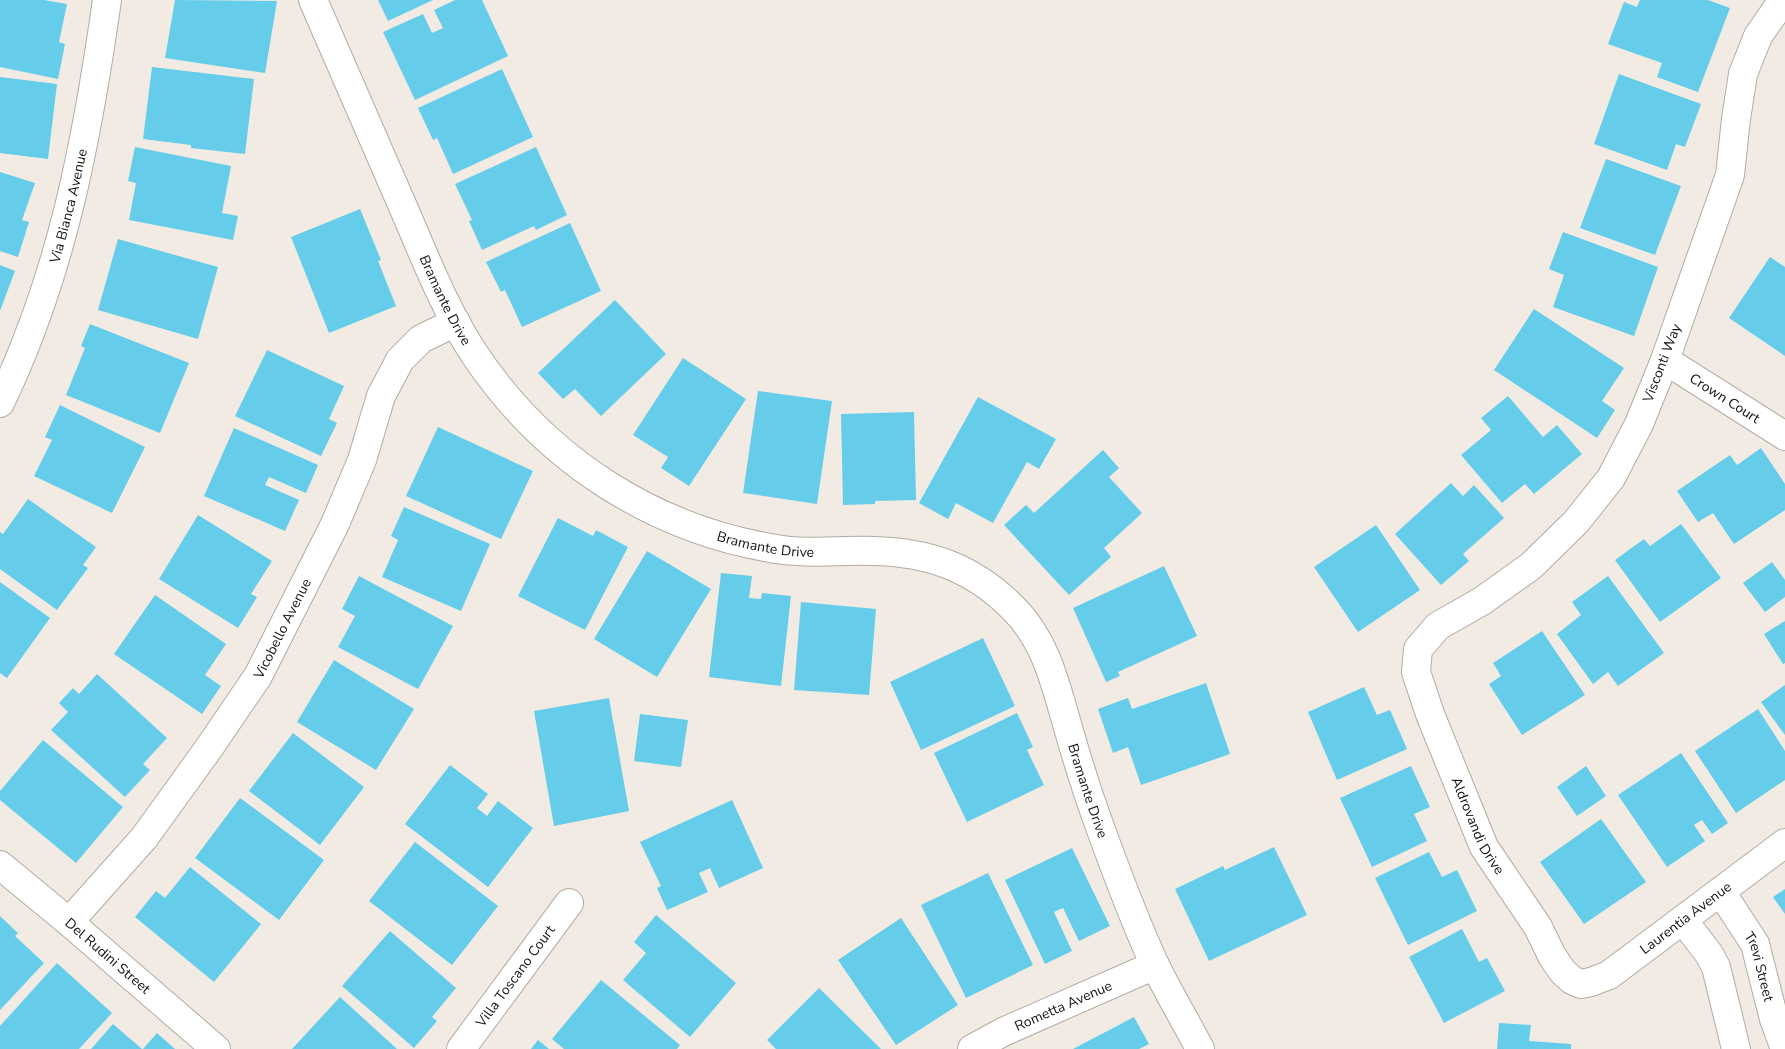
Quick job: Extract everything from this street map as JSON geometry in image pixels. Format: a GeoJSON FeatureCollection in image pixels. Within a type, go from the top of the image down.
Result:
{"type":"FeatureCollection","features":[{"type":"Feature","properties":{"kind":"street","name":"Via Bianca Avenue"},"geometry":{"type":"LineString","coordinates":[[0,403],[20,362],[64,233],[81,162],[107,0]]}},
{"type":"Feature","properties":{"kind":"street","name":"Bramante Drive"},"geometry":{"type":"LineString","coordinates":[[313,0],[444,299],[456,322],[473,352],[502,392],[532,425],[565,455],[596,478],[642,505],[691,527],[741,542],[786,551],[872,550],[906,552],[938,559],[968,573],[993,589],[1017,611],[1036,636],[1050,664],[1076,757],[1122,886],[1155,965],[1200,1049]]}},
{"type":"Feature","properties":{"kind":"street","name":"Visconti Way"},"geometry":{"type":"LineString","coordinates":[[1418,649],[1438,626],[1482,601],[1531,566],[1576,522],[1611,478],[1639,424],[1665,360],[1730,175],[1743,74],[1758,36],[1783,0]]}},
{"type":"Feature","properties":{"kind":"street","name":"Vicobello Avenue"},"geometry":{"type":"LineString","coordinates":[[69,922],[144,838],[258,676],[335,524],[362,460],[381,396],[400,360],[422,339],[456,322]]}},
{"type":"Feature","properties":{"kind":"street","name":"Crown Court"},"geometry":{"type":"LineString","coordinates":[[1665,360],[1785,436]]}},
{"type":"Feature","properties":{"kind":"street","name":"Aldrovandi Drive"},"geometry":{"type":"LineString","coordinates":[[1418,649],[1416,672],[1430,714],[1484,847],[1538,927],[1552,956],[1572,980],[1580,984]]}},
{"type":"Feature","properties":{"kind":"street","name":"Laurentia Avenue"},"geometry":{"type":"LineString","coordinates":[[1580,984],[1609,975],[1785,843]]}},
{"type":"Feature","properties":{"kind":"street","name":"Del Rudini Street"},"geometry":{"type":"LineString","coordinates":[[0,865],[216,1049]]}},
{"type":"Feature","properties":{"kind":"street","name":"Trevi Street"},"geometry":{"type":"LineString","coordinates":[[1721,892],[1755,944],[1774,1019],[1785,1049]]}},
{"type":"Feature","properties":{"kind":"street","name":"Villa Toscano Court"},"geometry":{"type":"LineString","coordinates":[[461,1049],[569,903]]}},
{"type":"Feature","properties":{"kind":"street"},"geometry":{"type":"LineString","coordinates":[[1684,920],[1709,954],[1716,967],[1736,1049]]}},
{"type":"Feature","properties":{"kind":"street","name":"Rometta Avenue"},"geometry":{"type":"LineString","coordinates":[[972,1049],[1003,1032],[1155,965]]}},
{"type":"Feature","properties":{"kind":"street"},"geometry":{"type":"LineString","coordinates":[[1722,990],[1765,979]]}},
{"type":"Feature","properties":{"kind":"building"},"geometry":{"type":"Polygon","coordinates":[[[0,0],[44,0],[67,4],[59,42],[65,44],[58,79],[0,67],[0,0]]]}},
{"type":"Feature","properties":{"kind":"building"},"geometry":{"type":"Polygon","coordinates":[[[175,0],[277,1],[265,73],[165,58],[175,0]]]}},
{"type":"Feature","properties":{"kind":"building"},"geometry":{"type":"Polygon","coordinates":[[[378,0],[433,0],[388,21],[378,0]]]}},
{"type":"Feature","properties":{"kind":"building"},"geometry":{"type":"Polygon","coordinates":[[[455,0],[482,0],[508,56],[415,100],[383,32],[423,14],[432,33],[443,28],[434,10],[455,0]]]}},
{"type":"Feature","properties":{"kind":"building"},"geometry":{"type":"Polygon","coordinates":[[[1640,0],[1708,0],[1730,8],[1698,92],[1657,77],[1662,63],[1608,44],[1624,2],[1637,7],[1640,0]]]}},
{"type":"Feature","properties":{"kind":"building"},"geometry":{"type":"Polygon","coordinates":[[[152,67],[254,79],[245,154],[191,148],[191,145],[143,139],[152,67]]]}},
{"type":"Feature","properties":{"kind":"building"},"geometry":{"type":"Polygon","coordinates":[[[502,69],[533,137],[453,174],[437,138],[433,140],[418,108],[502,69]]]}},
{"type":"Feature","properties":{"kind":"building"},"geometry":{"type":"Polygon","coordinates":[[[1619,74],[1701,104],[1685,147],[1676,144],[1667,170],[1594,144],[1619,74]]]}},
{"type":"Feature","properties":{"kind":"building"},"geometry":{"type":"Polygon","coordinates":[[[0,77],[57,84],[48,159],[0,153],[0,77]]]}},
{"type":"Feature","properties":{"kind":"building"},"geometry":{"type":"Polygon","coordinates":[[[135,147],[231,166],[222,213],[238,216],[233,240],[129,220],[136,183],[128,181],[135,147]]]}},
{"type":"Feature","properties":{"kind":"building"},"geometry":{"type":"Polygon","coordinates":[[[536,147],[567,215],[536,230],[534,226],[482,250],[469,221],[472,220],[455,184],[536,147]]]}},
{"type":"Feature","properties":{"kind":"building"},"geometry":{"type":"Polygon","coordinates":[[[1606,159],[1681,186],[1655,255],[1580,228],[1606,159]]]}},
{"type":"Feature","properties":{"kind":"building"},"geometry":{"type":"Polygon","coordinates":[[[0,172],[35,183],[22,220],[29,222],[18,257],[0,251],[0,172]]]}},
{"type":"Feature","properties":{"kind":"building"},"geometry":{"type":"Polygon","coordinates":[[[360,209],[381,260],[378,261],[396,306],[329,333],[291,237],[360,209]]]}},
{"type":"Feature","properties":{"kind":"building"},"geometry":{"type":"Polygon","coordinates":[[[570,223],[601,291],[522,327],[505,290],[501,292],[486,262],[570,223]]]}},
{"type":"Feature","properties":{"kind":"building"},"geometry":{"type":"Polygon","coordinates":[[[1563,232],[1658,267],[1634,336],[1553,307],[1564,275],[1549,269],[1563,232]]]}},
{"type":"Feature","properties":{"kind":"building"},"geometry":{"type":"Polygon","coordinates":[[[118,239],[218,267],[198,339],[98,310],[118,239]]]}},
{"type":"Feature","properties":{"kind":"building"},"geometry":{"type":"Polygon","coordinates":[[[1770,257],[1785,267],[1785,356],[1729,318],[1770,257]]]}},
{"type":"Feature","properties":{"kind":"building"},"geometry":{"type":"Polygon","coordinates":[[[0,265],[15,271],[0,311],[0,265]]]}},
{"type":"Feature","properties":{"kind":"building"},"geometry":{"type":"Polygon","coordinates":[[[615,300],[666,354],[601,416],[575,389],[563,399],[538,373],[615,300]]]}},
{"type":"Feature","properties":{"kind":"building"},"geometry":{"type":"Polygon","coordinates":[[[1534,309],[1624,368],[1602,401],[1615,410],[1597,438],[1494,370],[1534,309]]]}},
{"type":"Feature","properties":{"kind":"building"},"geometry":{"type":"Polygon","coordinates":[[[90,324],[189,363],[160,433],[66,395],[85,348],[81,346],[90,324]]]}},
{"type":"Feature","properties":{"kind":"building"},"geometry":{"type":"Polygon","coordinates":[[[267,350],[344,386],[329,419],[337,423],[321,456],[235,416],[267,350]]]}},
{"type":"Feature","properties":{"kind":"building"},"geometry":{"type":"Polygon","coordinates":[[[683,358],[746,399],[689,486],[661,468],[668,457],[633,435],[683,358]]]}},
{"type":"Feature","properties":{"kind":"building"},"geometry":{"type":"Polygon","coordinates":[[[758,391],[832,401],[817,504],[743,493],[758,391]]]}},
{"type":"Feature","properties":{"kind":"building"},"geometry":{"type":"Polygon","coordinates":[[[1508,396],[1543,437],[1557,425],[1582,454],[1534,494],[1525,484],[1502,503],[1461,455],[1491,430],[1481,418],[1508,396]]]}},
{"type":"Feature","properties":{"kind":"building"},"geometry":{"type":"Polygon","coordinates":[[[978,397],[1056,439],[1039,469],[1027,462],[993,523],[956,503],[948,519],[919,503],[978,397]]]}},
{"type":"Feature","properties":{"kind":"building"},"geometry":{"type":"Polygon","coordinates":[[[60,405],[145,447],[112,513],[34,476],[52,440],[45,437],[60,405]]]}},
{"type":"Feature","properties":{"kind":"building"},"geometry":{"type":"Polygon","coordinates":[[[914,412],[916,500],[875,501],[875,504],[843,505],[841,414],[914,412]]]}},
{"type":"Feature","properties":{"kind":"building"},"geometry":{"type":"Polygon","coordinates":[[[438,427],[533,471],[501,539],[406,496],[438,427]]]}},
{"type":"Feature","properties":{"kind":"building"},"geometry":{"type":"Polygon","coordinates":[[[234,428],[318,465],[306,493],[269,477],[265,485],[299,500],[285,531],[204,496],[234,428]]]}},
{"type":"Feature","properties":{"kind":"building"},"geometry":{"type":"Polygon","coordinates":[[[1761,448],[1785,484],[1785,510],[1734,544],[1713,513],[1698,522],[1677,491],[1730,455],[1737,465],[1761,448]]]}},
{"type":"Feature","properties":{"kind":"building"},"geometry":{"type":"Polygon","coordinates":[[[1103,450],[1119,468],[1109,477],[1142,513],[1104,548],[1111,557],[1069,595],[1004,525],[1026,505],[1034,513],[1103,450]]]}},
{"type":"Feature","properties":{"kind":"building"},"geometry":{"type":"Polygon","coordinates":[[[1451,483],[1463,496],[1474,485],[1504,518],[1463,554],[1469,561],[1441,585],[1395,534],[1451,483]]]}},
{"type":"Feature","properties":{"kind":"building"},"geometry":{"type":"Polygon","coordinates":[[[28,499],[96,547],[83,565],[88,568],[57,610],[0,569],[0,532],[3,534],[28,499]]]}},
{"type":"Feature","properties":{"kind":"building"},"geometry":{"type":"Polygon","coordinates":[[[404,507],[490,544],[461,611],[382,577],[398,540],[391,536],[404,507]]]}},
{"type":"Feature","properties":{"kind":"building"},"geometry":{"type":"Polygon","coordinates":[[[198,515],[272,561],[251,594],[257,597],[238,628],[159,579],[198,515]]]}},
{"type":"Feature","properties":{"kind":"building"},"geometry":{"type":"Polygon","coordinates":[[[558,518],[593,536],[596,530],[628,547],[585,630],[518,596],[558,518]]]}},
{"type":"Feature","properties":{"kind":"building"},"geometry":{"type":"Polygon","coordinates":[[[1681,524],[1721,578],[1660,622],[1615,560],[1644,539],[1650,546],[1681,524]]]}},
{"type":"Feature","properties":{"kind":"building"},"geometry":{"type":"Polygon","coordinates":[[[1376,525],[1420,590],[1358,632],[1314,567],[1376,525]]]}},
{"type":"Feature","properties":{"kind":"building"},"geometry":{"type":"Polygon","coordinates":[[[647,551],[711,589],[657,677],[594,639],[647,551]]]}},
{"type":"Feature","properties":{"kind":"building"},"geometry":{"type":"Polygon","coordinates":[[[1772,562],[1785,580],[1785,597],[1765,612],[1743,583],[1772,562]]]}},
{"type":"Feature","properties":{"kind":"building"},"geometry":{"type":"Polygon","coordinates":[[[1164,566],[1197,636],[1118,672],[1120,676],[1106,682],[1073,608],[1164,566]]]}},
{"type":"Feature","properties":{"kind":"building"},"geometry":{"type":"Polygon","coordinates":[[[721,573],[752,576],[749,598],[761,599],[762,593],[791,596],[781,686],[709,677],[721,573]]]}},
{"type":"Feature","properties":{"kind":"building"},"geometry":{"type":"Polygon","coordinates":[[[359,576],[453,626],[418,689],[338,647],[355,616],[342,609],[359,576]]]}},
{"type":"Feature","properties":{"kind":"building"},"geometry":{"type":"Polygon","coordinates":[[[1608,576],[1664,653],[1618,686],[1608,672],[1593,684],[1557,634],[1581,615],[1572,602],[1608,576]]]}},
{"type":"Feature","properties":{"kind":"building"},"geometry":{"type":"Polygon","coordinates":[[[0,582],[50,618],[7,678],[0,673],[0,582]]]}},
{"type":"Feature","properties":{"kind":"building"},"geometry":{"type":"Polygon","coordinates":[[[155,595],[226,644],[205,675],[221,686],[202,714],[114,654],[155,595]]]}},
{"type":"Feature","properties":{"kind":"building"},"geometry":{"type":"Polygon","coordinates":[[[801,602],[876,609],[869,695],[794,690],[801,602]]]}},
{"type":"Feature","properties":{"kind":"building"},"geometry":{"type":"Polygon","coordinates":[[[1785,621],[1785,663],[1783,664],[1764,634],[1785,621]]]}},
{"type":"Feature","properties":{"kind":"building"},"geometry":{"type":"Polygon","coordinates":[[[1542,631],[1585,695],[1522,735],[1489,684],[1501,676],[1493,663],[1542,631]]]}},
{"type":"Feature","properties":{"kind":"building"},"geometry":{"type":"Polygon","coordinates":[[[983,638],[1015,706],[921,750],[890,682],[983,638]]]}},
{"type":"Feature","properties":{"kind":"building"},"geometry":{"type":"Polygon","coordinates":[[[334,660],[414,709],[376,770],[297,722],[334,660]]]}},
{"type":"Feature","properties":{"kind":"building"},"geometry":{"type":"Polygon","coordinates":[[[97,674],[167,738],[143,764],[150,770],[125,797],[51,730],[68,712],[59,703],[73,688],[79,694],[97,674]]]}},
{"type":"Feature","properties":{"kind":"building"},"geometry":{"type":"Polygon","coordinates":[[[1206,683],[1230,754],[1141,785],[1128,747],[1113,753],[1098,709],[1128,698],[1132,709],[1206,683]]]}},
{"type":"Feature","properties":{"kind":"building"},"geometry":{"type":"Polygon","coordinates":[[[1785,685],[1785,735],[1761,702],[1785,685]]]}},
{"type":"Feature","properties":{"kind":"building"},"geometry":{"type":"Polygon","coordinates":[[[1364,687],[1377,715],[1390,710],[1407,749],[1337,780],[1308,712],[1364,687]]]}},
{"type":"Feature","properties":{"kind":"building"},"geometry":{"type":"Polygon","coordinates":[[[609,698],[629,811],[554,826],[534,711],[609,698]]]}},
{"type":"Feature","properties":{"kind":"building"},"geometry":{"type":"Polygon","coordinates":[[[1758,709],[1785,751],[1785,780],[1736,813],[1695,751],[1758,709]]]}},
{"type":"Feature","properties":{"kind":"building"},"geometry":{"type":"Polygon","coordinates":[[[1017,713],[1033,747],[1027,750],[1044,785],[967,822],[934,753],[1017,713]]]}},
{"type":"Feature","properties":{"kind":"building"},"geometry":{"type":"Polygon","coordinates":[[[640,714],[688,720],[681,767],[634,761],[640,714]]]}},
{"type":"Feature","properties":{"kind":"building"},"geometry":{"type":"Polygon","coordinates":[[[293,733],[364,787],[320,845],[249,791],[293,733]]]}},
{"type":"Feature","properties":{"kind":"building"},"geometry":{"type":"Polygon","coordinates":[[[43,740],[123,807],[76,863],[0,800],[0,791],[43,740]]]}},
{"type":"Feature","properties":{"kind":"building"},"geometry":{"type":"Polygon","coordinates":[[[1681,753],[1728,823],[1712,834],[1702,820],[1694,825],[1705,841],[1667,867],[1618,795],[1681,753]]]}},
{"type":"Feature","properties":{"kind":"building"},"geometry":{"type":"Polygon","coordinates":[[[450,765],[488,794],[477,808],[487,816],[498,801],[533,828],[488,887],[405,824],[450,765]]]}},
{"type":"Feature","properties":{"kind":"building"},"geometry":{"type":"Polygon","coordinates":[[[1411,766],[1430,807],[1414,814],[1427,841],[1372,867],[1340,798],[1411,766]]]}},
{"type":"Feature","properties":{"kind":"building"},"geometry":{"type":"Polygon","coordinates":[[[1586,766],[1606,796],[1577,816],[1557,787],[1586,766]]]}},
{"type":"Feature","properties":{"kind":"building"},"geometry":{"type":"Polygon","coordinates":[[[240,798],[324,860],[279,920],[195,858],[240,798]]]}},
{"type":"Feature","properties":{"kind":"building"},"geometry":{"type":"Polygon","coordinates":[[[732,800],[763,868],[719,888],[710,868],[699,873],[708,892],[667,910],[657,888],[661,886],[640,842],[732,800]]]}},
{"type":"Feature","properties":{"kind":"building"},"geometry":{"type":"Polygon","coordinates":[[[1601,819],[1646,882],[1584,924],[1540,862],[1601,819]]]}},
{"type":"Feature","properties":{"kind":"building"},"geometry":{"type":"Polygon","coordinates":[[[415,842],[498,906],[452,965],[369,901],[415,842]]]}},
{"type":"Feature","properties":{"kind":"building"},"geometry":{"type":"Polygon","coordinates":[[[1274,847],[1307,915],[1209,961],[1175,889],[1223,866],[1225,870],[1274,847]]]}},
{"type":"Feature","properties":{"kind":"building"},"geometry":{"type":"Polygon","coordinates":[[[1072,848],[1110,926],[1079,941],[1063,908],[1054,912],[1072,951],[1045,964],[1005,880],[1072,848]]]}},
{"type":"Feature","properties":{"kind":"building"},"geometry":{"type":"Polygon","coordinates":[[[1429,852],[1442,877],[1457,870],[1477,911],[1408,945],[1375,878],[1429,852]]]}},
{"type":"Feature","properties":{"kind":"building"},"geometry":{"type":"Polygon","coordinates":[[[190,867],[261,924],[214,982],[135,917],[156,891],[165,898],[190,867]]]}},
{"type":"Feature","properties":{"kind":"building"},"geometry":{"type":"Polygon","coordinates":[[[988,873],[1033,965],[966,998],[921,905],[988,873]]]}},
{"type":"Feature","properties":{"kind":"building"},"geometry":{"type":"Polygon","coordinates":[[[1785,889],[1785,914],[1773,897],[1785,889]]]}},
{"type":"Feature","properties":{"kind":"building"},"geometry":{"type":"Polygon","coordinates":[[[656,915],[736,983],[690,1037],[623,980],[646,953],[634,942],[656,915]]]}},
{"type":"Feature","properties":{"kind":"building"},"geometry":{"type":"Polygon","coordinates":[[[0,916],[18,933],[15,936],[44,963],[0,1010],[0,916]]]}},
{"type":"Feature","properties":{"kind":"building"},"geometry":{"type":"Polygon","coordinates":[[[901,918],[958,1005],[896,1045],[838,960],[901,918]]]}},
{"type":"Feature","properties":{"kind":"building"},"geometry":{"type":"Polygon","coordinates":[[[1462,929],[1479,962],[1487,958],[1505,991],[1444,1023],[1409,957],[1462,929]]]}},
{"type":"Feature","properties":{"kind":"building"},"geometry":{"type":"Polygon","coordinates":[[[390,931],[456,988],[432,1017],[437,1021],[414,1048],[342,986],[390,931]]]}},
{"type":"Feature","properties":{"kind":"building"},"geometry":{"type":"Polygon","coordinates":[[[57,963],[112,1013],[79,1049],[0,1049],[0,1026],[57,963]]]}},
{"type":"Feature","properties":{"kind":"building"},"geometry":{"type":"Polygon","coordinates":[[[601,980],[680,1045],[677,1049],[564,1049],[552,1039],[601,980]]]}},
{"type":"Feature","properties":{"kind":"building"},"geometry":{"type":"Polygon","coordinates":[[[819,988],[881,1049],[776,1049],[767,1040],[819,988]]]}},
{"type":"Feature","properties":{"kind":"building"},"geometry":{"type":"Polygon","coordinates":[[[340,997],[397,1049],[292,1049],[340,997]]]}},
{"type":"Feature","properties":{"kind":"building"},"geometry":{"type":"Polygon","coordinates":[[[1134,1017],[1149,1044],[1139,1049],[1073,1049],[1134,1017]]]}},
{"type":"Feature","properties":{"kind":"building"},"geometry":{"type":"Polygon","coordinates":[[[1499,1023],[1531,1025],[1529,1041],[1571,1044],[1571,1049],[1497,1049],[1499,1023]]]}},
{"type":"Feature","properties":{"kind":"building"},"geometry":{"type":"Polygon","coordinates":[[[113,1024],[142,1049],[91,1049],[113,1024]]]}},
{"type":"Feature","properties":{"kind":"building"},"geometry":{"type":"Polygon","coordinates":[[[157,1033],[175,1049],[143,1049],[157,1033]]]}},
{"type":"Feature","properties":{"kind":"building"},"geometry":{"type":"Polygon","coordinates":[[[538,1040],[549,1049],[531,1049],[538,1040]]]}}]}
